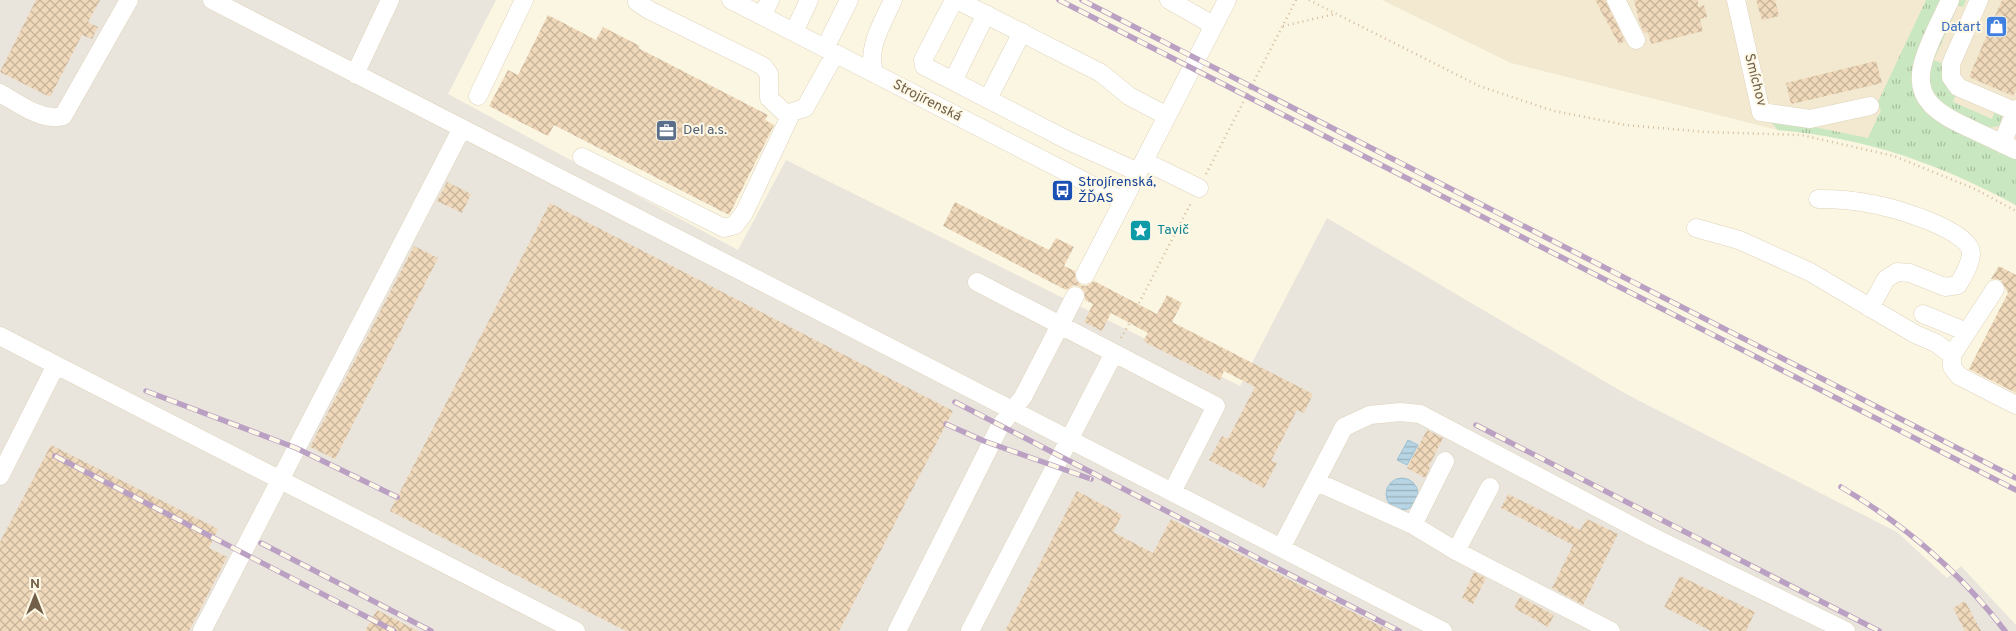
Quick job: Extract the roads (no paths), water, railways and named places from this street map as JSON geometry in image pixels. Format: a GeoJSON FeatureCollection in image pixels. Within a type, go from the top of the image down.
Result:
{"type":"FeatureCollection","features":[{"type":"Feature","properties":{"kind":"street"},"geometry":{"type":"LineString","coordinates":[[0,93],[45,116],[57,118],[63,116],[130,0]]}},
{"type":"Feature","properties":{"kind":"street"},"geometry":{"type":"LineString","coordinates":[[212,0],[1443,631]]}},
{"type":"Feature","properties":{"kind":"street"},"geometry":{"type":"LineString","coordinates":[[355,74],[390,0]]}},
{"type":"Feature","properties":{"kind":"street"},"geometry":{"type":"LineString","coordinates":[[478,96],[524,0]]}},
{"type":"Feature","properties":{"kind":"street"},"geometry":{"type":"LineString","coordinates":[[637,0],[637,2],[649,10],[763,66],[770,74],[769,98],[786,114],[805,108],[850,0]]}},
{"type":"Feature","properties":{"kind":"street","name":"Strojírenská"},"geometry":{"type":"LineString","coordinates":[[733,0],[1123,201]]}},
{"type":"Feature","properties":{"kind":"street"},"geometry":{"type":"LineString","coordinates":[[762,16],[770,0]]}},
{"type":"Feature","properties":{"kind":"street"},"geometry":{"type":"LineString","coordinates":[[794,32],[809,0]]}},
{"type":"Feature","properties":{"kind":"street"},"geometry":{"type":"LineString","coordinates":[[875,74],[871,58],[874,42],[893,0]]}},
{"type":"Feature","properties":{"kind":"street"},"geometry":{"type":"LineString","coordinates":[[1167,116],[1129,96],[1101,73],[957,0],[953,1],[922,62],[926,67],[1069,141],[1199,188]]}},
{"type":"Feature","properties":{"kind":"street"},"geometry":{"type":"LineString","coordinates":[[1169,0],[1213,25]]}},
{"type":"Feature","properties":{"kind":"street"},"geometry":{"type":"LineString","coordinates":[[1086,275],[1227,0]]}},
{"type":"Feature","properties":{"kind":"street"},"geometry":{"type":"LineString","coordinates":[[1616,0],[1636,40]]}},
{"type":"Feature","properties":{"kind":"street","name":"Smíchov"},"geometry":{"type":"LineString","coordinates":[[1736,0],[1761,112],[1810,119],[1870,106]]}},
{"type":"Feature","properties":{"kind":"street"},"geometry":{"type":"LineString","coordinates":[[1950,0],[1923,63],[1920,84],[1928,101],[1939,112],[2009,147],[2015,110],[1958,87],[1951,77],[1950,64],[1979,0]]}},
{"type":"Feature","properties":{"kind":"street"},"geometry":{"type":"LineString","coordinates":[[953,81],[986,14]]}},
{"type":"Feature","properties":{"kind":"street"},"geometry":{"type":"LineString","coordinates":[[988,99],[1022,32]]}},
{"type":"Feature","properties":{"kind":"street"},"geometry":{"type":"LineString","coordinates":[[582,157],[724,228],[735,225],[744,213],[792,112]]}},
{"type":"Feature","properties":{"kind":"street"},"geometry":{"type":"LineString","coordinates":[[202,631],[462,128]]}},
{"type":"Feature","properties":{"kind":"street"},"geometry":{"type":"LineString","coordinates":[[1818,199],[1873,204],[1938,224],[1966,241],[1971,252],[1958,285],[1945,287],[1910,273],[1897,272],[1886,279],[1870,308]]}},
{"type":"Feature","properties":{"kind":"street"},"geometry":{"type":"LineString","coordinates":[[1696,228],[1739,240],[1810,272],[1915,334],[1936,343],[1952,355]]}},
{"type":"Feature","properties":{"kind":"street"},"geometry":{"type":"LineString","coordinates":[[977,282],[1216,406],[1172,492]]}},
{"type":"Feature","properties":{"kind":"street"},"geometry":{"type":"LineString","coordinates":[[1995,289],[1952,355],[1952,367],[1959,376],[2016,405]]}},
{"type":"Feature","properties":{"kind":"street"},"geometry":{"type":"LineString","coordinates":[[897,631],[1000,426],[1022,397],[1075,296]]}},
{"type":"Feature","properties":{"kind":"street"},"geometry":{"type":"LineString","coordinates":[[1923,314],[1967,332]]}},
{"type":"Feature","properties":{"kind":"street"},"geometry":{"type":"LineString","coordinates":[[0,336],[576,631]]}},
{"type":"Feature","properties":{"kind":"street"},"geometry":{"type":"LineString","coordinates":[[970,631],[1114,353]]}},
{"type":"Feature","properties":{"kind":"street"},"geometry":{"type":"LineString","coordinates":[[0,476],[56,365]]}},
{"type":"Feature","properties":{"kind":"street"},"geometry":{"type":"LineString","coordinates":[[1281,548],[1344,427],[1370,415],[1400,412],[1420,414],[1652,536],[1846,631]]}},
{"type":"Feature","properties":{"kind":"street"},"geometry":{"type":"LineString","coordinates":[[1413,525],[1445,461]]}},
{"type":"Feature","properties":{"kind":"street"},"geometry":{"type":"LineString","coordinates":[[1317,482],[1413,525],[1456,550],[1611,631]]}},
{"type":"Feature","properties":{"kind":"street"},"geometry":{"type":"LineString","coordinates":[[1456,550],[1490,487]]}},
{"type":"Feature","properties":{"kind":"water"},"geometry":{"type":"Polygon","coordinates":[[[1408,440],[1418,445],[1407,465],[1397,460],[1408,440]]]}},
{"type":"Feature","properties":{"kind":"water"},"geometry":{"type":"Polygon","coordinates":[[[1402,478],[1414,482],[1418,494],[1414,506],[1402,510],[1390,506],[1386,494],[1390,482],[1402,478]]]}},
{"type":"Feature","properties":{"kind":"railway"},"geometry":{"type":"LineString","coordinates":[[1059,0],[2016,490]]}},
{"type":"Feature","properties":{"kind":"railway"},"geometry":{"type":"LineString","coordinates":[[1082,0],[2016,478]]}},
{"type":"Feature","properties":{"kind":"railway"},"geometry":{"type":"LineString","coordinates":[[146,391],[296,448],[397,497]]}},
{"type":"Feature","properties":{"kind":"railway"},"geometry":{"type":"LineString","coordinates":[[955,402],[1399,631]]}},
{"type":"Feature","properties":{"kind":"railway"},"geometry":{"type":"LineString","coordinates":[[946,424],[984,441],[1091,479]]}},
{"type":"Feature","properties":{"kind":"railway"},"geometry":{"type":"LineString","coordinates":[[1476,425],[1879,631]]}},
{"type":"Feature","properties":{"kind":"railway"},"geometry":{"type":"LineString","coordinates":[[55,456],[394,631]]}},
{"type":"Feature","properties":{"kind":"railway"},"geometry":{"type":"LineString","coordinates":[[1841,487],[1887,517],[1930,551],[1988,609],[2005,631]]}},
{"type":"Feature","properties":{"kind":"railway"},"geometry":{"type":"LineString","coordinates":[[261,543],[431,631]]}},
{"type":"Feature","properties":{"kind":"place","name":"Datart"},"geometry":{"type":"Point","coordinates":[1997,27]}},
{"type":"Feature","properties":{"kind":"place","name":"Del a.s."},"geometry":{"type":"Point","coordinates":[667,130]}},
{"type":"Feature","properties":{"kind":"place","name":"Strojírenská, ŽĎAS"},"geometry":{"type":"Point","coordinates":[1062,190]}},
{"type":"Feature","properties":{"kind":"place","name":"Tavič"},"geometry":{"type":"Point","coordinates":[1141,230]}}]}
